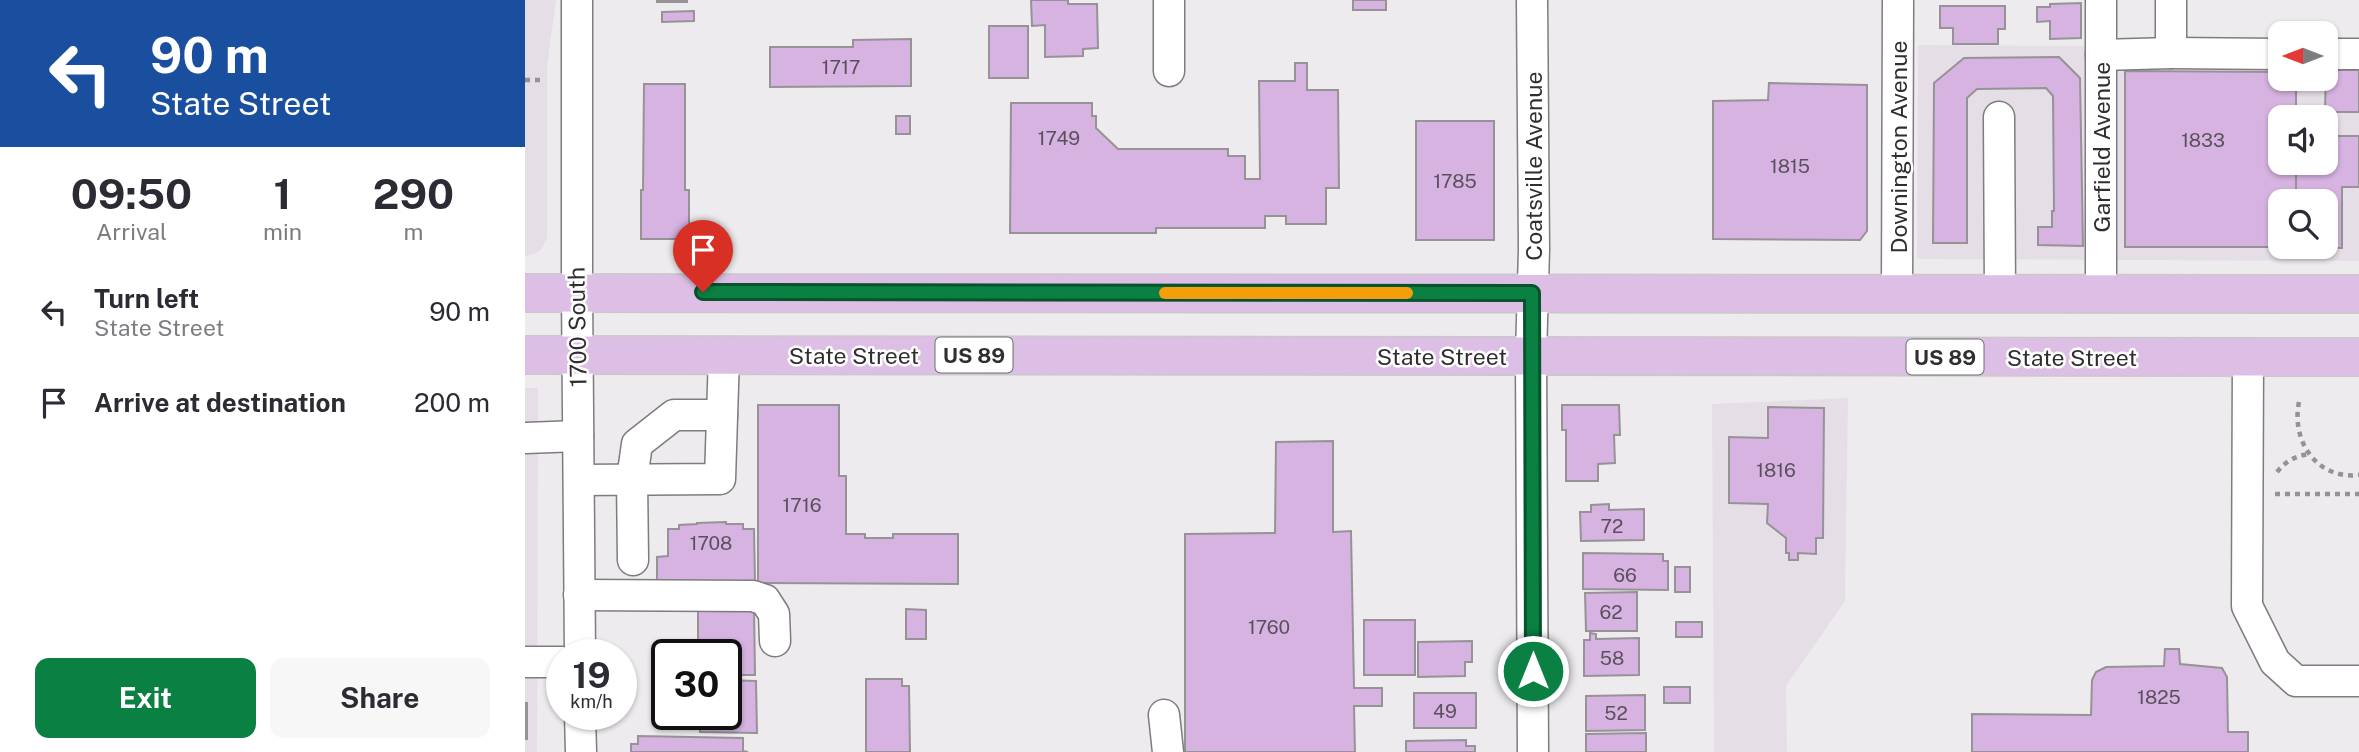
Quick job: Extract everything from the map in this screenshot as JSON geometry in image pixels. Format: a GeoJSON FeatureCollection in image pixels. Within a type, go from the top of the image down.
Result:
{"type":"FeatureCollection","features":[{"type":"Feature","properties":{"kind":"main road"},"geometry":{"type":"LineString","coordinates":[[525,293],[2359,295]]}},
{"type":"Feature","properties":{"kind":"main road","name":"State Street"},"geometry":{"type":"LineString","coordinates":[[525,355],[2359,357]]}},
{"type":"Feature","properties":{"kind":"street","name":"1700 South"},"geometry":{"type":"LineString","coordinates":[[577,0],[580,639]]}},
{"type":"Feature","properties":{"kind":"street"},"geometry":{"type":"LineString","coordinates":[[1169,0],[1169,71]]}},
{"type":"Feature","properties":{"kind":"street","name":"Coatsville Avenue"},"geometry":{"type":"LineString","coordinates":[[1532,0],[1534,752]]}},
{"type":"Feature","properties":{"kind":"street","name":"Downington Avenue"},"geometry":{"type":"LineString","coordinates":[[1897,294],[1898,0]]}},
{"type":"Feature","properties":{"kind":"street","name":"Garfield Avenue"},"geometry":{"type":"LineString","coordinates":[[2101,0],[2101,294]]}},
{"type":"Feature","properties":{"kind":"street"},"geometry":{"type":"LineString","coordinates":[[2171,0],[2171,53]]}},
{"type":"Feature","properties":{"kind":"street"},"geometry":{"type":"LineString","coordinates":[[2101,55],[2268,54]]}},
{"type":"Feature","properties":{"kind":"street"},"geometry":{"type":"LineString","coordinates":[[2338,54],[2359,54]]}},
{"type":"Feature","properties":{"kind":"street"},"geometry":{"type":"LineString","coordinates":[[1999,117],[2000,294]]}},
{"type":"Feature","properties":{"kind":"street"},"geometry":{"type":"LineString","coordinates":[[579,480],[720,479],[724,355]]}},
{"type":"Feature","properties":{"kind":"street"},"geometry":{"type":"LineString","coordinates":[[2248,357],[2246,606],[2275,662],[2297,681],[2359,681]]}},
{"type":"Feature","properties":{"kind":"street"},"geometry":{"type":"LineString","coordinates":[[633,560],[632,479],[637,444],[674,415],[722,415]]}},
{"type":"Feature","properties":{"kind":"street"},"geometry":{"type":"LineString","coordinates":[[525,438],[578,436]]}},
{"type":"Feature","properties":{"kind":"street"},"geometry":{"type":"LineString","coordinates":[[579,596],[753,596],[765,600],[774,614],[775,640]]}},
{"type":"Feature","properties":{"kind":"street"},"geometry":{"type":"LineString","coordinates":[[525,662],[546,662]]}},
{"type":"Feature","properties":{"kind":"street"},"geometry":{"type":"LineString","coordinates":[[1164,715],[1168,752]]}},
{"type":"Feature","properties":{"kind":"street"},"geometry":{"type":"LineString","coordinates":[[580,730],[581,752]]}},
{"type":"Feature","properties":{"kind":"path"},"geometry":{"type":"LineString","coordinates":[[525,80],[542,80]]}},
{"type":"Feature","properties":{"kind":"path"},"geometry":{"type":"LineString","coordinates":[[2299,402],[2297,429],[2309,454],[2322,467],[2337,473],[2359,475]]}},
{"type":"Feature","properties":{"kind":"path"},"geometry":{"type":"LineString","coordinates":[[2309,454],[2296,456],[2277,471],[2272,494],[2359,494]]}},
{"type":"Feature","properties":{"kind":"shaded area"},"geometry":{"type":"Polygon","coordinates":[[[525,0],[556,0],[547,66],[547,239],[540,251],[525,257],[525,0]]]}},
{"type":"Feature","properties":{"kind":"shaded area"},"geometry":{"type":"Polygon","coordinates":[[[2268,40],[2268,91],[2338,91],[2338,40],[2359,40],[2359,261],[1917,259],[1918,45],[2093,46],[2268,40]]]}},
{"type":"Feature","properties":{"kind":"shaded area"},"geometry":{"type":"Polygon","coordinates":[[[525,388],[538,388],[537,752],[525,752],[525,388]]]}},
{"type":"Feature","properties":{"kind":"shaded area"},"geometry":{"type":"Polygon","coordinates":[[[1848,398],[1845,601],[1786,686],[1787,752],[1714,752],[1712,404],[1848,398]]]}},
{"type":"Feature","properties":{"kind":"building"},"geometry":{"type":"Polygon","coordinates":[[[687,0],[687,2],[657,2],[687,0]]]}},
{"type":"Feature","properties":{"kind":"building"},"geometry":{"type":"Polygon","coordinates":[[[1031,0],[1068,0],[1068,4],[1097,4],[1098,48],[1083,49],[1083,56],[1045,57],[1045,25],[1032,26],[1031,0]]]}},
{"type":"Feature","properties":{"kind":"building"},"geometry":{"type":"Polygon","coordinates":[[[1353,0],[1386,0],[1386,10],[1353,10],[1353,0]]]}},
{"type":"Feature","properties":{"kind":"building"},"geometry":{"type":"Polygon","coordinates":[[[2081,3],[2081,38],[2050,39],[2050,21],[2037,22],[2037,7],[2081,3]]]}},
{"type":"Feature","properties":{"kind":"building"},"geometry":{"type":"Polygon","coordinates":[[[1940,6],[2005,6],[2005,29],[1998,29],[1998,44],[1953,44],[1953,28],[1940,28],[1940,6]]]}},
{"type":"Feature","properties":{"kind":"building"},"geometry":{"type":"Polygon","coordinates":[[[694,11],[694,21],[662,22],[662,12],[694,11]]]}},
{"type":"Feature","properties":{"kind":"building"},"geometry":{"type":"Polygon","coordinates":[[[989,26],[1028,26],[1028,78],[989,78],[989,26]]]}},
{"type":"Feature","properties":{"kind":"building"},"geometry":{"type":"Polygon","coordinates":[[[911,39],[911,86],[770,87],[770,47],[853,47],[853,40],[911,39]]]}},
{"type":"Feature","properties":{"kind":"building"},"geometry":{"type":"Polygon","coordinates":[[[2059,57],[2080,78],[2083,246],[2038,245],[2038,227],[2052,227],[2054,211],[2053,96],[2046,88],[1977,89],[1967,98],[1967,243],[1933,243],[1934,83],[1964,58],[2059,57]]]}},
{"type":"Feature","properties":{"kind":"building"},"geometry":{"type":"Polygon","coordinates":[[[1295,63],[1307,63],[1307,90],[1338,90],[1339,188],[1326,188],[1326,224],[1286,224],[1286,216],[1265,216],[1265,228],[1156,228],[1156,233],[1010,233],[1011,103],[1092,103],[1096,128],[1118,149],[1228,149],[1228,156],[1245,156],[1245,179],[1260,179],[1259,81],[1295,81],[1295,63]]]}},
{"type":"Feature","properties":{"kind":"building"},"geometry":{"type":"Polygon","coordinates":[[[2338,70],[2359,70],[2359,112],[2338,112],[2338,105],[2325,105],[2326,91],[2338,91],[2338,70]]]}},
{"type":"Feature","properties":{"kind":"building"},"geometry":{"type":"Polygon","coordinates":[[[2125,71],[2268,72],[2268,91],[2296,91],[2296,105],[2268,105],[2268,175],[2296,175],[2296,189],[2268,189],[2268,247],[2125,247],[2125,71]]]}},
{"type":"Feature","properties":{"kind":"building"},"geometry":{"type":"Polygon","coordinates":[[[1769,83],[1867,85],[1867,231],[1860,240],[1713,239],[1713,101],[1768,100],[1769,83]]]}},
{"type":"Feature","properties":{"kind":"building"},"geometry":{"type":"Polygon","coordinates":[[[644,84],[685,84],[685,190],[689,190],[689,239],[641,239],[644,84]]]}},
{"type":"Feature","properties":{"kind":"building"},"geometry":{"type":"Polygon","coordinates":[[[896,116],[910,116],[910,134],[896,134],[896,116]]]}},
{"type":"Feature","properties":{"kind":"building"},"geometry":{"type":"Polygon","coordinates":[[[1416,121],[1494,121],[1494,240],[1416,240],[1416,121]]]}},
{"type":"Feature","properties":{"kind":"building"},"geometry":{"type":"Polygon","coordinates":[[[2338,136],[2359,136],[2359,187],[2342,187],[2342,248],[2338,248],[2338,189],[2296,189],[2296,175],[2338,175],[2338,136]]]}},
{"type":"Feature","properties":{"kind":"building"},"geometry":{"type":"Polygon","coordinates":[[[758,405],[839,405],[839,476],[846,476],[846,534],[865,534],[865,538],[893,538],[893,534],[958,534],[958,584],[758,583],[758,405]]]}},
{"type":"Feature","properties":{"kind":"building"},"geometry":{"type":"Polygon","coordinates":[[[1562,405],[1619,405],[1620,435],[1614,435],[1615,463],[1598,464],[1598,481],[1566,481],[1566,430],[1562,430],[1562,405]]]}},
{"type":"Feature","properties":{"kind":"building"},"geometry":{"type":"Polygon","coordinates":[[[1768,407],[1824,408],[1823,538],[1816,538],[1816,554],[1798,553],[1798,560],[1789,560],[1786,538],[1767,523],[1768,504],[1729,503],[1729,437],[1768,438],[1768,407]]]}},
{"type":"Feature","properties":{"kind":"building"},"geometry":{"type":"Polygon","coordinates":[[[1333,441],[1333,532],[1351,531],[1354,688],[1382,688],[1382,706],[1354,706],[1355,752],[1185,752],[1185,534],[1275,533],[1276,442],[1333,441]]]}},
{"type":"Feature","properties":{"kind":"building"},"geometry":{"type":"Polygon","coordinates":[[[1609,504],[1609,510],[1644,509],[1644,540],[1581,541],[1580,512],[1591,512],[1591,505],[1609,504]]]}},
{"type":"Feature","properties":{"kind":"building"},"geometry":{"type":"Polygon","coordinates":[[[726,522],[743,524],[743,529],[754,529],[755,582],[657,583],[657,557],[668,556],[668,529],[679,529],[679,525],[726,522]]]}},
{"type":"Feature","properties":{"kind":"building"},"geometry":{"type":"Polygon","coordinates":[[[1583,553],[1663,554],[1663,561],[1668,561],[1668,590],[1583,589],[1583,553]]]}},
{"type":"Feature","properties":{"kind":"building"},"geometry":{"type":"Polygon","coordinates":[[[1675,567],[1690,567],[1690,592],[1675,592],[1675,567]]]}},
{"type":"Feature","properties":{"kind":"building"},"geometry":{"type":"Polygon","coordinates":[[[1637,592],[1637,631],[1586,631],[1585,593],[1637,592]]]}},
{"type":"Feature","properties":{"kind":"building"},"geometry":{"type":"Polygon","coordinates":[[[698,609],[754,609],[755,675],[742,675],[742,639],[698,639],[698,609]]]}},
{"type":"Feature","properties":{"kind":"building"},"geometry":{"type":"Polygon","coordinates":[[[906,609],[926,610],[926,639],[906,639],[906,609]]]}},
{"type":"Feature","properties":{"kind":"building"},"geometry":{"type":"Polygon","coordinates":[[[1364,620],[1415,620],[1415,675],[1364,675],[1364,620]]]}},
{"type":"Feature","properties":{"kind":"building"},"geometry":{"type":"Polygon","coordinates":[[[1676,622],[1702,622],[1702,637],[1676,637],[1676,622]]]}},
{"type":"Feature","properties":{"kind":"building"},"geometry":{"type":"Polygon","coordinates":[[[1590,633],[1596,634],[1596,639],[1639,638],[1639,675],[1584,676],[1584,640],[1590,640],[1590,633]]]}},
{"type":"Feature","properties":{"kind":"building"},"geometry":{"type":"Polygon","coordinates":[[[1472,641],[1472,662],[1465,662],[1465,676],[1418,677],[1418,642],[1472,641]]]}},
{"type":"Feature","properties":{"kind":"building"},"geometry":{"type":"Polygon","coordinates":[[[2165,649],[2179,649],[2180,664],[2222,668],[2227,677],[2228,732],[2248,732],[2248,752],[1972,752],[1972,714],[2091,715],[2092,680],[2096,672],[2106,667],[2164,666],[2165,649]]]}},
{"type":"Feature","properties":{"kind":"building"},"geometry":{"type":"Polygon","coordinates":[[[866,679],[902,679],[902,686],[909,686],[910,752],[866,752],[866,679]]]}},
{"type":"Feature","properties":{"kind":"building"},"geometry":{"type":"Polygon","coordinates":[[[742,681],[756,681],[757,733],[700,732],[742,730],[742,681]]]}},
{"type":"Feature","properties":{"kind":"building"},"geometry":{"type":"Polygon","coordinates":[[[1664,687],[1690,687],[1690,703],[1664,703],[1664,687]]]}},
{"type":"Feature","properties":{"kind":"building"},"geometry":{"type":"Polygon","coordinates":[[[1414,693],[1476,693],[1476,728],[1414,728],[1414,693]]]}},
{"type":"Feature","properties":{"kind":"building"},"geometry":{"type":"Polygon","coordinates":[[[1645,695],[1645,730],[1586,731],[1586,696],[1645,695]]]}},
{"type":"Feature","properties":{"kind":"building"},"geometry":{"type":"Polygon","coordinates":[[[527,703],[527,739],[525,739],[527,703]]]}},
{"type":"Feature","properties":{"kind":"building"},"geometry":{"type":"Polygon","coordinates":[[[1646,733],[1646,752],[1586,752],[1586,734],[1646,733]]]}},
{"type":"Feature","properties":{"kind":"building"},"geometry":{"type":"Polygon","coordinates":[[[638,736],[743,738],[743,751],[748,752],[631,752],[631,744],[638,744],[638,736]]]}},
{"type":"Feature","properties":{"kind":"building"},"geometry":{"type":"Polygon","coordinates":[[[1466,740],[1466,746],[1475,746],[1475,752],[1406,752],[1406,741],[1466,740]]]}},
{"type":"Feature","properties":{"kind":"slow traffic"},"geometry":{"type":"LineString","coordinates":[[1165,293],[1407,293]]}},
{"type":"Feature","properties":{"kind":"route"},"geometry":{"type":"LineString","coordinates":[[703,292],[1532,293],[1533,671]]}}]}
